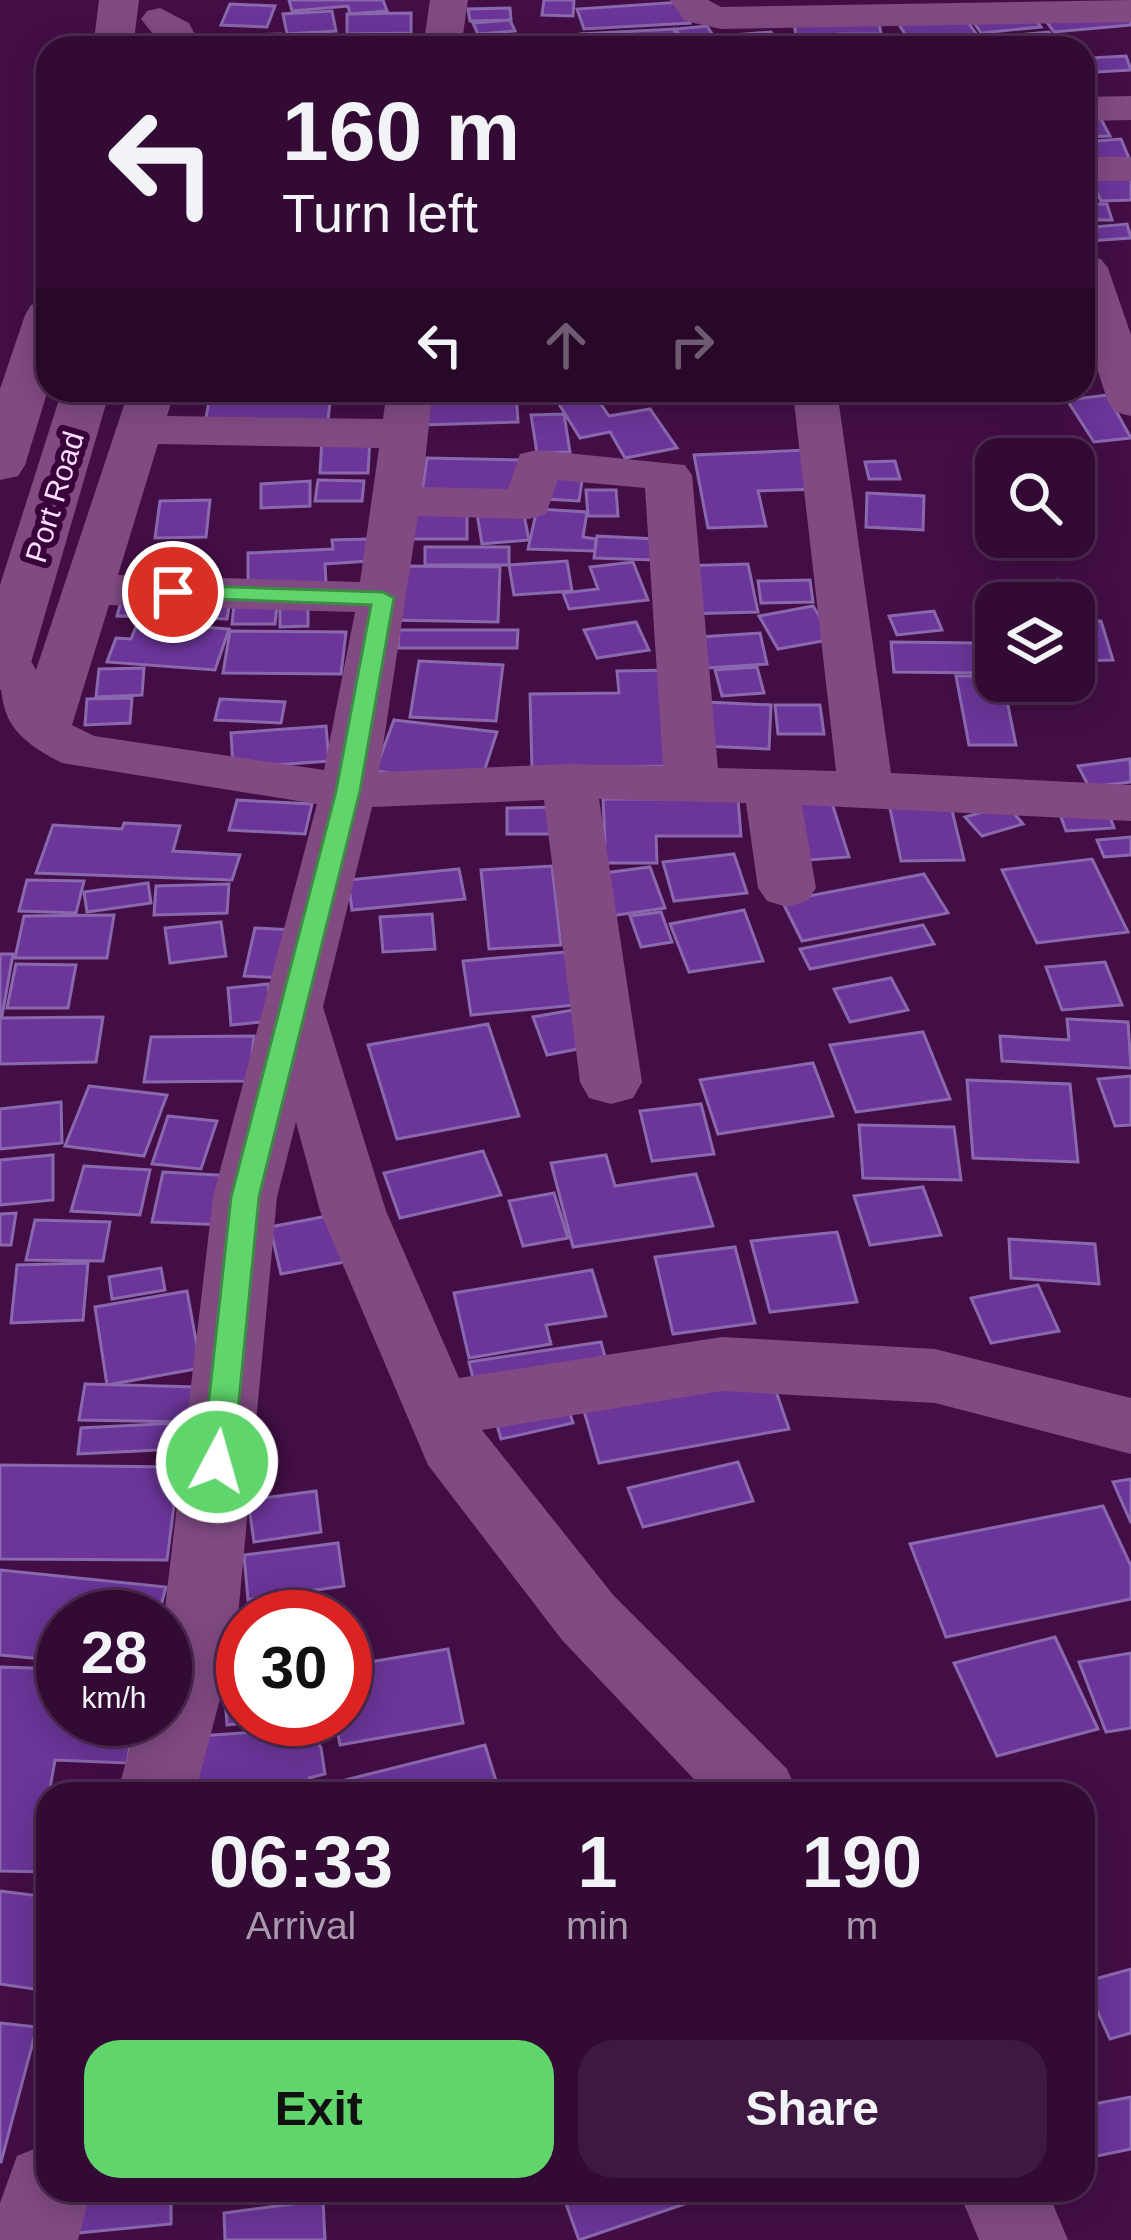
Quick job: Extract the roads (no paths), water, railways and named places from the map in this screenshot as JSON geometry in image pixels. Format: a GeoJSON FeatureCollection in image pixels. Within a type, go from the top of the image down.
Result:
{"type":"FeatureCollection","features":[{"type":"Feature","properties":{"kind":"street"},"geometry":{"type":"LineString","coordinates":[[114,36],[119,0]]}},
{"type":"Feature","properties":{"kind":"street"},"geometry":{"type":"LineString","coordinates":[[444,36],[449,0]]}},
{"type":"Feature","properties":{"kind":"street"},"geometry":{"type":"LineString","coordinates":[[689,0],[698,13],[709,17],[789,22],[885,8],[1131,11]]}},
{"type":"Feature","properties":{"kind":"street"},"geometry":{"type":"LineString","coordinates":[[1095,109],[1131,108]]}},
{"type":"Feature","properties":{"kind":"street"},"geometry":{"type":"LineString","coordinates":[[1095,169],[1131,169]]}},
{"type":"Feature","properties":{"kind":"street"},"geometry":{"type":"LineString","coordinates":[[1095,285],[1120,332],[1131,402]]}},
{"type":"Feature","properties":{"kind":"street","name":"Port Road"},"geometry":{"type":"LineString","coordinates":[[0,465],[36,352]]}},
{"type":"Feature","properties":{"kind":"street","name":"Port Road"},"geometry":{"type":"LineString","coordinates":[[2,664],[82,402]]}},
{"type":"Feature","properties":{"kind":"street"},"geometry":{"type":"LineString","coordinates":[[817,402],[866,789]]}},
{"type":"Feature","properties":{"kind":"street"},"geometry":{"type":"LineString","coordinates":[[43,732],[146,410],[407,412],[383,598],[348,791],[245,1197],[199,1638],[159,1782]]}},
{"type":"Feature","properties":{"kind":"street"},"geometry":{"type":"LineString","coordinates":[[395,501],[529,504],[538,464],[668,475],[692,787]]}},
{"type":"Feature","properties":{"kind":"street"},"geometry":{"type":"LineString","coordinates":[[89,589],[383,598]]}},
{"type":"Feature","properties":{"kind":"street"},"geometry":{"type":"LineString","coordinates":[[2,664],[43,732],[81,751],[348,791],[569,781],[866,789],[1131,803]]}},
{"type":"Feature","properties":{"kind":"street"},"geometry":{"type":"LineString","coordinates":[[569,781],[611,1082]]}},
{"type":"Feature","properties":{"kind":"street"},"geometry":{"type":"LineString","coordinates":[[771,786],[787,888]]}},
{"type":"Feature","properties":{"kind":"street"},"geometry":{"type":"LineString","coordinates":[[294,1008],[352,1211],[453,1445],[588,1618],[747,1782]]}},
{"type":"Feature","properties":{"kind":"street"},"geometry":{"type":"LineString","coordinates":[[438,1409],[722,1364],[935,1376],[1131,1426]]}},
{"type":"Feature","properties":{"kind":"street"},"geometry":{"type":"LineString","coordinates":[[34,2240],[44,2202]]}},
{"type":"Feature","properties":{"kind":"street"},"geometry":{"type":"LineString","coordinates":[[1007,2202],[1024,2240]]}}]}
